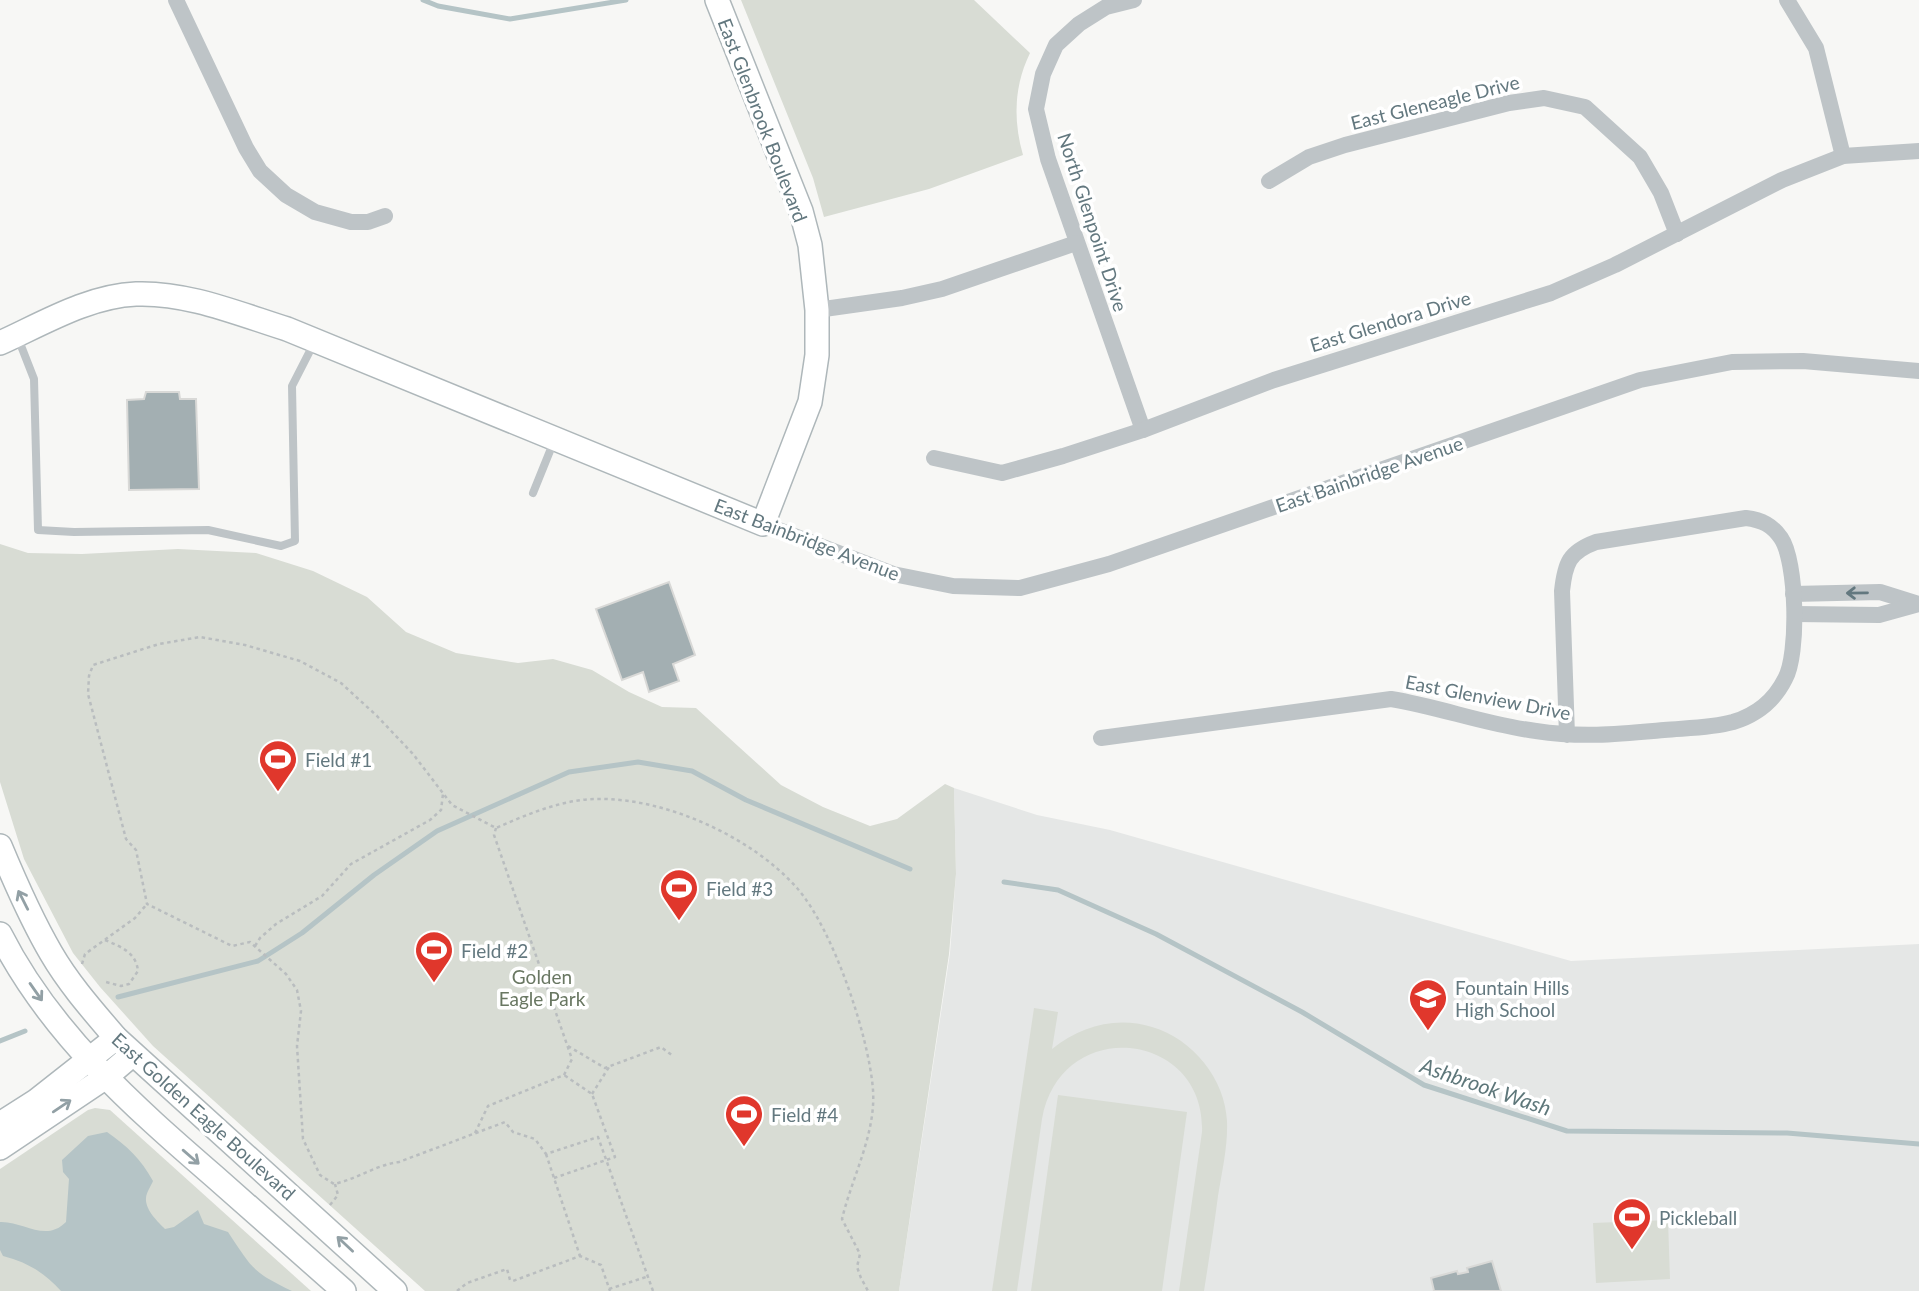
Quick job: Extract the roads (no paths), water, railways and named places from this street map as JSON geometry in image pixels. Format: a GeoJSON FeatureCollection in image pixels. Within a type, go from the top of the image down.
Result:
{"type":"FeatureCollection","features":[{"type":"Feature","properties":{"kind":"street"},"geometry":{"type":"LineString","coordinates":[[176,0],[246,148],[260,171],[286,195],[315,212],[351,222],[368,222],[385,216]]}},
{"type":"Feature","properties":{"kind":"street","name":"East Glenbrook Boulevard"},"geometry":{"type":"LineString","coordinates":[[717,0],[802,211],[810,245],[817,310],[817,355],[810,402],[763,524]]}},
{"type":"Feature","properties":{"kind":"street","name":"North Glenpoint Drive"},"geometry":{"type":"LineString","coordinates":[[1134,0],[1107,7],[1079,24],[1056,46],[1043,74],[1036,109],[1048,159],[1143,430]]}},
{"type":"Feature","properties":{"kind":"street"},"geometry":{"type":"LineString","coordinates":[[1787,0],[1816,48],[1843,156]]}},
{"type":"Feature","properties":{"kind":"street","name":"East Gleneagle Drive"},"geometry":{"type":"LineString","coordinates":[[1269,181],[1309,157],[1345,145],[1509,103],[1544,98],[1585,107],[1640,157],[1661,193],[1677,234]]}},
{"type":"Feature","properties":{"kind":"street","name":"East Glendora Drive"},"geometry":{"type":"LineString","coordinates":[[934,458],[1002,472],[1063,456],[1143,430],[1274,380],[1551,293],[1615,265],[1782,180],[1843,156],[1919,151]]}},
{"type":"Feature","properties":{"kind":"street"},"geometry":{"type":"LineString","coordinates":[[817,310],[902,298],[942,289],[1076,243]]}},
{"type":"Feature","properties":{"kind":"street","name":"East Bainbridge Avenue"},"geometry":{"type":"LineString","coordinates":[[8,339],[76,308],[135,294],[213,305],[315,340],[763,524],[892,574],[953,586],[1020,588],[1109,564],[1640,380],[1732,362],[1803,361],[1919,371]]}},
{"type":"Feature","properties":{"kind":"street"},"geometry":{"type":"LineString","coordinates":[[1567,735],[1562,591],[1564,571],[1572,555],[1582,547],[1596,542],[1746,518],[1761,520],[1772,527],[1786,547],[1795,614],[1879,615],[1919,603]]}},
{"type":"Feature","properties":{"kind":"street"},"geometry":{"type":"LineString","coordinates":[[1793,594],[1880,592],[1919,603]]}},
{"type":"Feature","properties":{"kind":"street","name":"East Glenview Drive"},"geometry":{"type":"LineString","coordinates":[[1101,738],[1391,699],[1431,705],[1533,731],[1596,737],[1731,722],[1757,712],[1774,696],[1786,678],[1793,657],[1795,614]]}},
{"type":"Feature","properties":{"kind":"street","name":"East Golden Eagle Boulevard"},"geometry":{"type":"LineString","coordinates":[[0,846],[18,890],[51,954],[79,994],[116,1038],[395,1291]]}},
{"type":"Feature","properties":{"kind":"street","name":"East Golden Eagle Boulevard"},"geometry":{"type":"LineString","coordinates":[[0,934],[11,956],[69,1039],[178,1145],[344,1291]]}},
{"type":"Feature","properties":{"kind":"street"},"geometry":{"type":"LineString","coordinates":[[0,1124],[36,1101],[116,1038]]}},
{"type":"Feature","properties":{"kind":"street"},"geometry":{"type":"LineString","coordinates":[[0,1148],[106,1077],[134,1054]]}},
{"type":"Feature","properties":{"kind":"lane"},"geometry":{"type":"LineString","coordinates":[[8,339],[34,379],[38,530],[208,530],[281,546],[295,541],[292,386],[315,340]]}},
{"type":"Feature","properties":{"kind":"lane"},"geometry":{"type":"LineString","coordinates":[[533,493],[555,438]]}},
{"type":"Feature","properties":{"kind":"waterway"},"geometry":{"type":"LineString","coordinates":[[423,0],[438,6],[510,19],[626,0]]}},
{"type":"Feature","properties":{"kind":"waterway"},"geometry":{"type":"LineString","coordinates":[[118,997],[258,961],[302,933],[374,875],[437,831],[569,772],[638,762],[692,771],[746,800],[910,869]]}},
{"type":"Feature","properties":{"kind":"waterway","name":"Ashbrook Wash"},"geometry":{"type":"LineString","coordinates":[[1004,882],[1058,890],[1156,934],[1302,1012],[1424,1085],[1567,1131],[1787,1133],[1919,1144]]}},
{"type":"Feature","properties":{"kind":"waterway"},"geometry":{"type":"LineString","coordinates":[[0,1041],[25,1031]]}},
{"type":"Feature","properties":{"kind":"place","name":"Field #1"},"geometry":{"type":"Point","coordinates":[278,793]}},
{"type":"Feature","properties":{"kind":"place","name":"Field #3"},"geometry":{"type":"Point","coordinates":[679,922]}},
{"type":"Feature","properties":{"kind":"place","name":"Field #2"},"geometry":{"type":"Point","coordinates":[434,984]}},
{"type":"Feature","properties":{"kind":"place","name":"Fountain Hills High School"},"geometry":{"type":"Point","coordinates":[1428,1032]}},
{"type":"Feature","properties":{"kind":"place","name":"Field #4"},"geometry":{"type":"Point","coordinates":[744,1148]}},
{"type":"Feature","properties":{"kind":"place","name":"Pickleball"},"geometry":{"type":"Point","coordinates":[1632,1251]}},
{"type":"Feature","properties":{"kind":"park label","name":"Golden Eagle Park"},"geometry":{"type":"Point","coordinates":[542,987]}}]}
